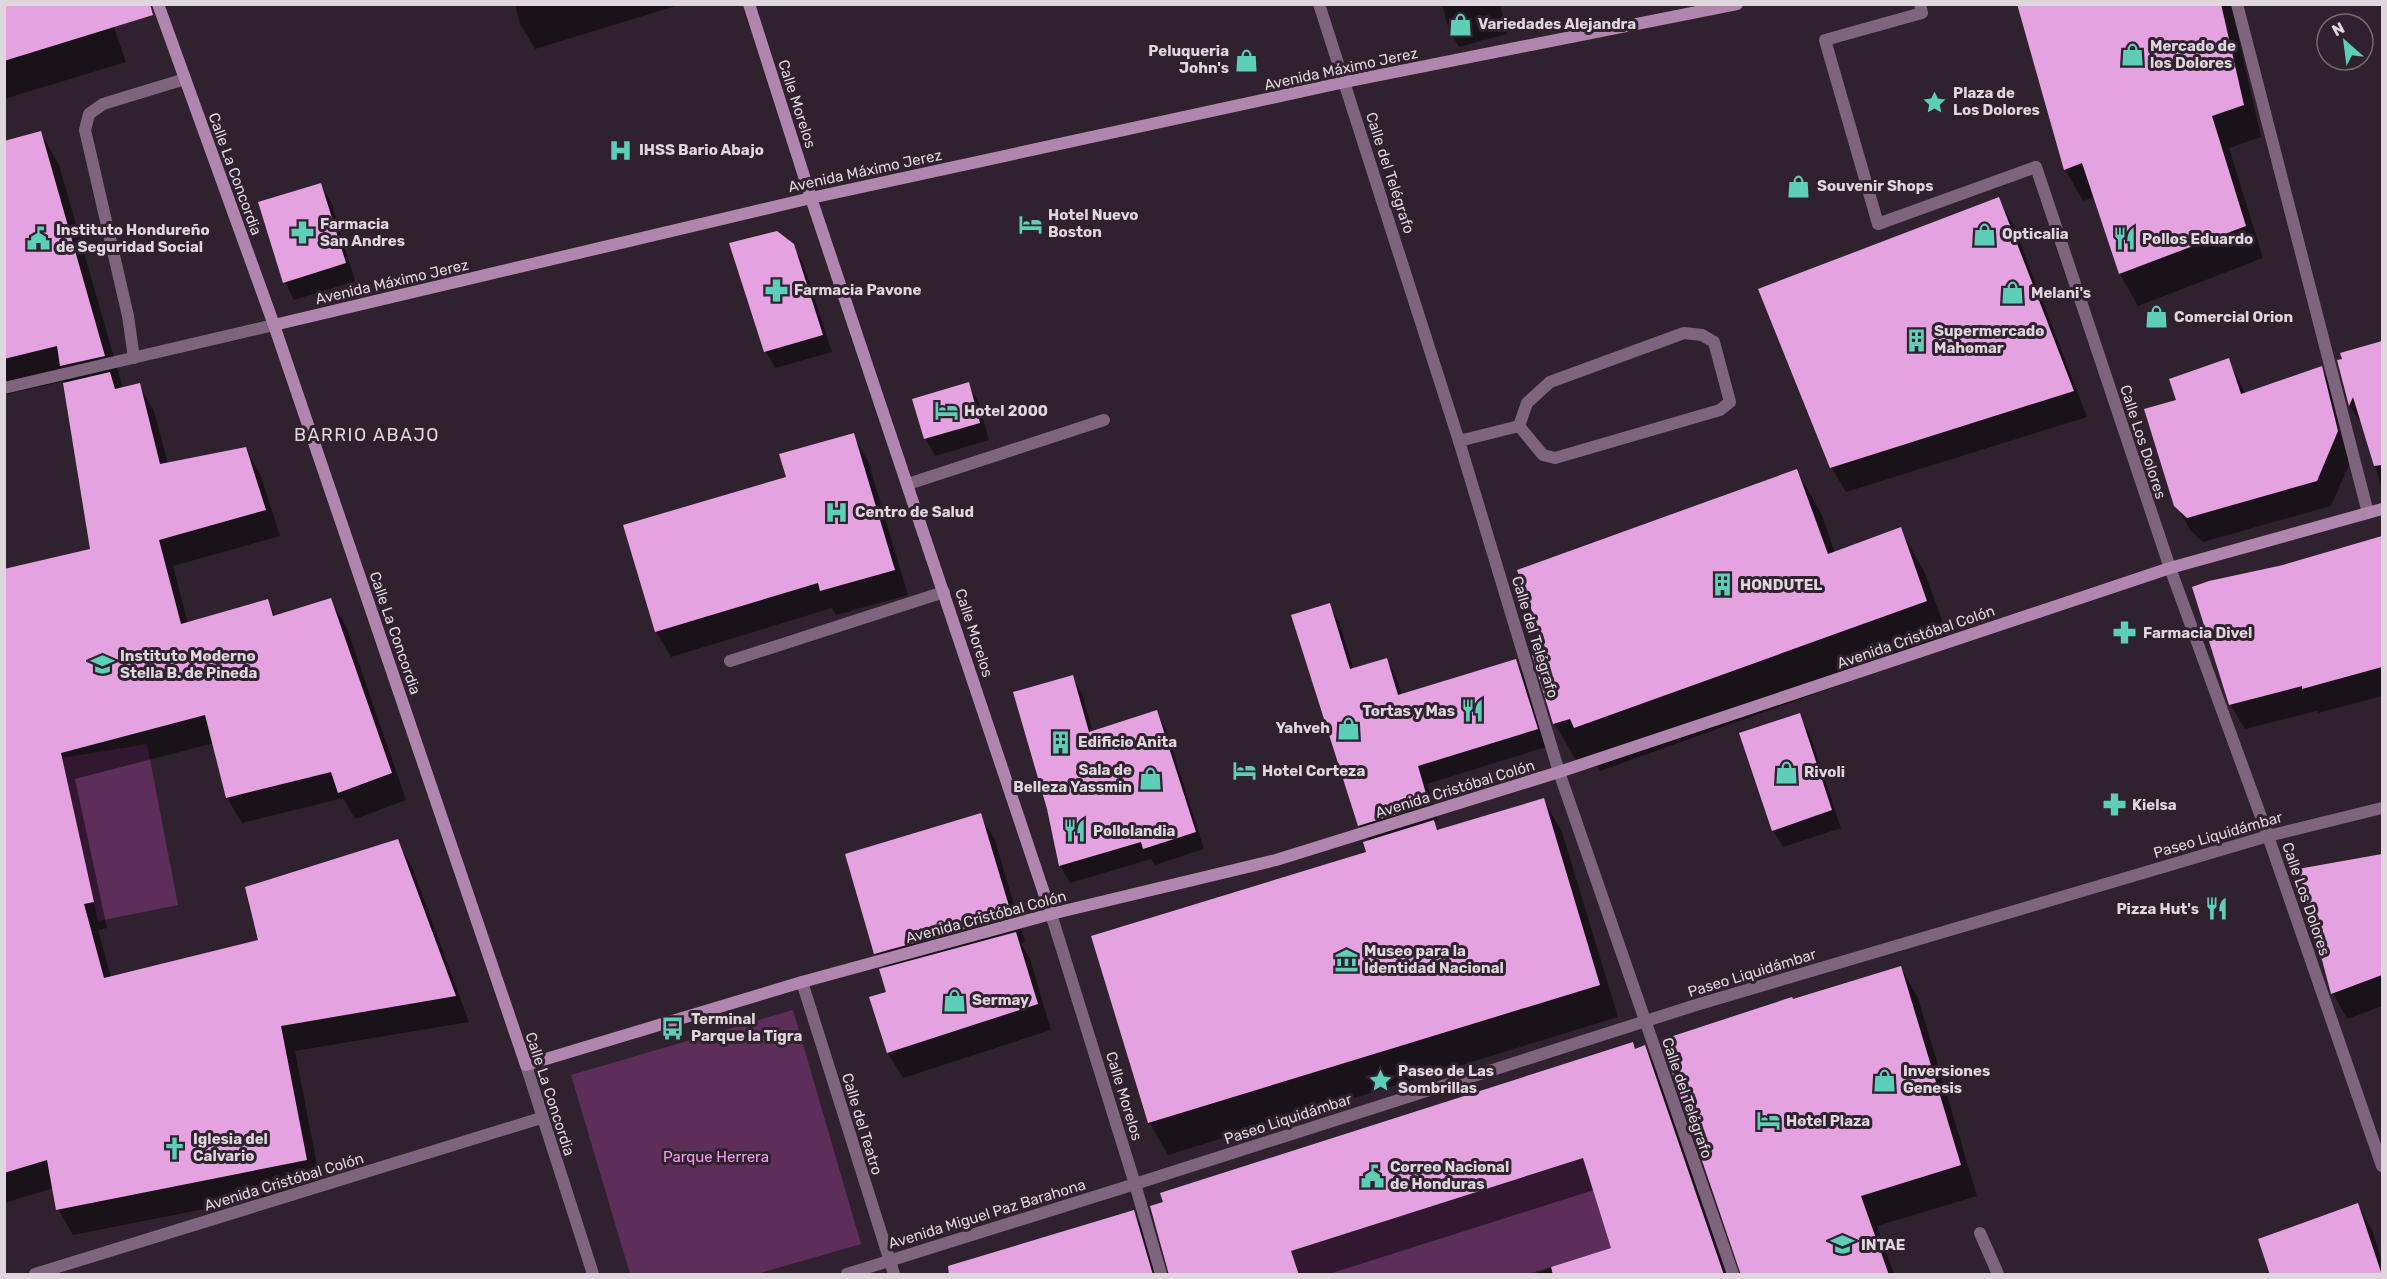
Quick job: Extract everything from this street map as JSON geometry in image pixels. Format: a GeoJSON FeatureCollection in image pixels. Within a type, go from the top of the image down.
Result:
{"type":"FeatureCollection","features":[{"type":"Feature","properties":{"kind":"main road","name":"Calle La Concordia"},"geometry":{"type":"LineString","coordinates":[[158,4],[274,325],[526,1065]]}},
{"type":"Feature","properties":{"kind":"main road","name":"Calle Morelos"},"geometry":{"type":"LineString","coordinates":[[749,4],[811,198],[1051,914]]}},
{"type":"Feature","properties":{"kind":"main road","name":"Avenida Máximo Jerez"},"geometry":{"type":"LineString","coordinates":[[274,325],[811,198],[1345,82],[1737,4]]}},
{"type":"Feature","properties":{"kind":"main road","name":"Avenida Cristóbal Colón"},"geometry":{"type":"LineString","coordinates":[[526,1065],[802,982],[1051,914],[1276,860],[1559,772],[2169,568],[2382,509]]}},
{"type":"Feature","properties":{"kind":"street","name":"Calle del Telégrafo"},"geometry":{"type":"LineString","coordinates":[[1319,4],[1459,441],[1559,772],[1733,1275]]}},
{"type":"Feature","properties":{"kind":"street","name":"Calle Los Dolores"},"geometry":{"type":"LineString","coordinates":[[1920,4],[1922,13],[1825,40],[1878,224],[2036,167],[2169,568],[2268,836],[2382,1166]]}},
{"type":"Feature","properties":{"kind":"street"},"geometry":{"type":"LineString","coordinates":[[2237,4],[2368,513]]}},
{"type":"Feature","properties":{"kind":"street"},"geometry":{"type":"LineString","coordinates":[[134,358],[128,316],[86,130],[89,114],[103,104],[184,79]]}},
{"type":"Feature","properties":{"kind":"street","name":"Avenida Máximo Jerez"},"geometry":{"type":"LineString","coordinates":[[4,388],[274,325]]}},
{"type":"Feature","properties":{"kind":"street"},"geometry":{"type":"LineString","coordinates":[[1684,333],[1702,335],[1714,342],[1730,402],[1720,410],[1555,458],[1543,455],[1519,426],[1527,402],[1550,382],[1684,333]]}},
{"type":"Feature","properties":{"kind":"street"},"geometry":{"type":"LineString","coordinates":[[908,484],[1104,420]]}},
{"type":"Feature","properties":{"kind":"street"},"geometry":{"type":"LineString","coordinates":[[1459,441],[1519,426]]}},
{"type":"Feature","properties":{"kind":"street"},"geometry":{"type":"LineString","coordinates":[[730,661],[944,592]]}},
{"type":"Feature","properties":{"kind":"street","name":"Paseo Liquidámbar"},"geometry":{"type":"LineString","coordinates":[[1136,1184],[1645,1021],[2268,836],[2382,808]]}},
{"type":"Feature","properties":{"kind":"street","name":"Calle Morelos"},"geometry":{"type":"LineString","coordinates":[[1051,914],[1136,1184],[1161,1275]]}},
{"type":"Feature","properties":{"kind":"street","name":"Calle del Teatro"},"geometry":{"type":"LineString","coordinates":[[802,982],[894,1275]]}},
{"type":"Feature","properties":{"kind":"street","name":"Calle La Concordia"},"geometry":{"type":"LineString","coordinates":[[526,1065],[541,1118],[593,1275]]}},
{"type":"Feature","properties":{"kind":"street","name":"Avenida Cristóbal Colón"},"geometry":{"type":"LineString","coordinates":[[35,1275],[541,1118]]}},
{"type":"Feature","properties":{"kind":"street","name":"Avenida Miguel Paz Barahona"},"geometry":{"type":"LineString","coordinates":[[847,1275],[1136,1184]]}},
{"type":"Feature","properties":{"kind":"street"},"geometry":{"type":"LineString","coordinates":[[1980,1233],[1998,1275]]}},
{"type":"Feature","properties":{"kind":"green space"},"geometry":{"type":"Polygon","coordinates":[[[147,744],[178,905],[98,921],[62,758],[147,744]]]}},
{"type":"Feature","properties":{"kind":"green space","name":"Parque Herrera"},"geometry":{"type":"Polygon","coordinates":[[[793,1010],[861,1244],[757,1274],[630,1274],[571,1075],[793,1010]]]}},
{"type":"Feature","properties":{"kind":"green space"},"geometry":{"type":"Polygon","coordinates":[[[1583,1158],[1611,1248],[1528,1274],[1299,1274],[1291,1251],[1583,1158]]]}},
{"type":"Feature","properties":{"kind":"building"},"geometry":{"type":"Polygon","coordinates":[[[4,4],[150,4],[153,15],[4,61],[4,4]]]}},
{"type":"Feature","properties":{"kind":"building","name":"Mercado de los Dolores"},"geometry":{"type":"Polygon","coordinates":[[[2017,4],[2221,4],[2244,105],[2212,116],[2246,226],[2119,274],[2082,163],[2064,170],[2017,4]]]}},
{"type":"Feature","properties":{"kind":"building","name":"Instituto Hondureño de Seguridad Social"},"geometry":{"type":"Polygon","coordinates":[[[41,131],[105,356],[60,366],[57,346],[4,359],[4,141],[41,131]]]}},
{"type":"Feature","properties":{"kind":"building","name":"Farmacia San Andres"},"geometry":{"type":"Polygon","coordinates":[[[321,183],[346,263],[283,283],[258,202],[321,183]]]}},
{"type":"Feature","properties":{"kind":"building","name":"Supermercado Mahomar"},"geometry":{"type":"Polygon","coordinates":[[[1999,197],[2074,391],[1830,468],[1758,289],[1999,197]]]}},
{"type":"Feature","properties":{"kind":"building","name":"Farmacia Pavone"},"geometry":{"type":"Polygon","coordinates":[[[777,231],[794,244],[823,335],[764,352],[729,243],[777,231]]]}},
{"type":"Feature","properties":{"kind":"building"},"geometry":{"type":"Polygon","coordinates":[[[2382,341],[2382,465],[2374,466],[2353,397],[2349,406],[2337,360],[2342,359],[2340,353],[2382,341]]]}},
{"type":"Feature","properties":{"kind":"building"},"geometry":{"type":"Polygon","coordinates":[[[2229,358],[2241,394],[2322,366],[2338,431],[2317,481],[2187,518],[2174,506],[2144,409],[2176,400],[2169,379],[2229,358]]]}},
{"type":"Feature","properties":{"kind":"building"},"geometry":{"type":"Polygon","coordinates":[[[110,372],[115,389],[140,383],[160,464],[246,447],[266,510],[159,540],[181,624],[268,599],[273,616],[331,598],[392,773],[338,793],[331,772],[226,798],[205,715],[61,753],[94,902],[84,904],[104,978],[258,940],[245,887],[398,839],[456,996],[281,1026],[307,1160],[56,1210],[47,1160],[4,1173],[4,569],[90,549],[63,383],[110,372]]]}},
{"type":"Feature","properties":{"kind":"building","name":"Hotel 2000"},"geometry":{"type":"Polygon","coordinates":[[[969,382],[980,423],[924,439],[912,399],[969,382]]]}},
{"type":"Feature","properties":{"kind":"building"},"geometry":{"type":"Polygon","coordinates":[[[854,433],[895,570],[820,591],[818,583],[655,632],[623,525],[786,477],[779,454],[854,433]]]}},
{"type":"Feature","properties":{"kind":"building","name":"HONDUTEL"},"geometry":{"type":"Polygon","coordinates":[[[1797,469],[1828,554],[1901,527],[1927,601],[1574,728],[1570,719],[1553,724],[1532,655],[1546,650],[1517,570],[1797,469]]]}},
{"type":"Feature","properties":{"kind":"building"},"geometry":{"type":"Polygon","coordinates":[[[2382,536],[2382,667],[2302,689],[2302,686],[2229,705],[2192,587],[2209,581],[2283,565],[2382,536]]]}},
{"type":"Feature","properties":{"kind":"building"},"geometry":{"type":"Polygon","coordinates":[[[1330,603],[1350,669],[1387,658],[1398,695],[1516,659],[1538,729],[1418,766],[1429,804],[1358,826],[1291,615],[1330,603]]]}},
{"type":"Feature","properties":{"kind":"building"},"geometry":{"type":"Polygon","coordinates":[[[1073,675],[1089,732],[1157,710],[1196,832],[1143,849],[1141,842],[1059,866],[1047,809],[1013,692],[1073,675]]]}},
{"type":"Feature","properties":{"kind":"building","name":"Rivoli"},"geometry":{"type":"Polygon","coordinates":[[[1800,713],[1832,810],[1772,831],[1739,733],[1800,713]]]}},
{"type":"Feature","properties":{"kind":"building","name":"Museo para la Identidad Nacional"},"geometry":{"type":"Polygon","coordinates":[[[1544,798],[1600,985],[1148,1123],[1091,936],[1366,852],[1363,842],[1434,820],[1437,830],[1544,798]]]}},
{"type":"Feature","properties":{"kind":"building"},"geometry":{"type":"Polygon","coordinates":[[[981,813],[1012,916],[874,954],[845,854],[981,813]]]}},
{"type":"Feature","properties":{"kind":"building"},"geometry":{"type":"Polygon","coordinates":[[[2382,854],[2382,975],[2331,994],[2298,869],[2382,854]]]}},
{"type":"Feature","properties":{"kind":"building","name":"Sermay"},"geometry":{"type":"Polygon","coordinates":[[[1016,932],[1038,1004],[887,1053],[869,997],[886,992],[879,969],[1016,932]]]}},
{"type":"Feature","properties":{"kind":"building"},"geometry":{"type":"Polygon","coordinates":[[[1901,966],[1961,1165],[1861,1196],[1889,1275],[1741,1275],[1661,1040],[1792,997],[1793,999],[1901,966]]]}},
{"type":"Feature","properties":{"kind":"building","name":"Correo Nacional de Honduras"},"geometry":{"type":"Polygon","coordinates":[[[1633,1042],[1635,1049],[1645,1045],[1724,1275],[1553,1275],[1551,1267],[1611,1248],[1583,1158],[1291,1251],[1299,1275],[1169,1275],[1150,1206],[1163,1202],[1160,1193],[1633,1042]]]}},
{"type":"Feature","properties":{"kind":"building"},"geometry":{"type":"Polygon","coordinates":[[[2358,1203],[2382,1275],[2270,1275],[2258,1239],[2358,1203]]]}},
{"type":"Feature","properties":{"kind":"building"},"geometry":{"type":"Polygon","coordinates":[[[1134,1210],[1153,1275],[949,1275],[948,1266],[1134,1210]]]}},
{"type":"Feature","properties":{"kind":"place","name":"Variedades Alejandra"},"geometry":{"type":"Point","coordinates":[1460,24]}},
{"type":"Feature","properties":{"kind":"place","name":"Mercado de los Dolores"},"geometry":{"type":"Point","coordinates":[2132,55]}},
{"type":"Feature","properties":{"kind":"place","name":"Peluqueria John's"},"geometry":{"type":"Point","coordinates":[1247,60]}},
{"type":"Feature","properties":{"kind":"place","name":"Plaza de Los Dolores"},"geometry":{"type":"Point","coordinates":[1935,102]}},
{"type":"Feature","properties":{"kind":"place","name":"IHSS Bario Abajo"},"geometry":{"type":"Point","coordinates":[621,150]}},
{"type":"Feature","properties":{"kind":"place","name":"Souvenir Shops"},"geometry":{"type":"Point","coordinates":[1799,186]}},
{"type":"Feature","properties":{"kind":"place","name":"Hotel Nuevo Boston"},"geometry":{"type":"Point","coordinates":[1030,224]}},
{"type":"Feature","properties":{"kind":"place","name":"Farmacia San Andres"},"geometry":{"type":"Point","coordinates":[302,233]}},
{"type":"Feature","properties":{"kind":"place","name":"Opticalia"},"geometry":{"type":"Point","coordinates":[1984,234]}},
{"type":"Feature","properties":{"kind":"place","name":"Instituto Hondureño de Seguridad Social"},"geometry":{"type":"Point","coordinates":[38,239]}},
{"type":"Feature","properties":{"kind":"place","name":"Pollos Eduardo"},"geometry":{"type":"Point","coordinates":[2124,239]}},
{"type":"Feature","properties":{"kind":"place","name":"Farmacia Pavone"},"geometry":{"type":"Point","coordinates":[776,290]}},
{"type":"Feature","properties":{"kind":"place","name":"Melani's"},"geometry":{"type":"Point","coordinates":[2013,293]}},
{"type":"Feature","properties":{"kind":"place","name":"Comercial Orion"},"geometry":{"type":"Point","coordinates":[2156,317]}},
{"type":"Feature","properties":{"kind":"place","name":"Supermercado Mahomar"},"geometry":{"type":"Point","coordinates":[1916,340]}},
{"type":"Feature","properties":{"kind":"place","name":"Hotel 2000"},"geometry":{"type":"Point","coordinates":[946,411]}},
{"type":"Feature","properties":{"kind":"place","name":"Centro de Salud"},"geometry":{"type":"Point","coordinates":[837,512]}},
{"type":"Feature","properties":{"kind":"place","name":"HONDUTEL"},"geometry":{"type":"Point","coordinates":[1722,585]}},
{"type":"Feature","properties":{"kind":"place","name":"Farmacia Divel"},"geometry":{"type":"Point","coordinates":[2125,633]}},
{"type":"Feature","properties":{"kind":"place","name":"Instituto Moderno Stella B. de Pineda"},"geometry":{"type":"Point","coordinates":[102,665]}},
{"type":"Feature","properties":{"kind":"place","name":"Tortas y Mas"},"geometry":{"type":"Point","coordinates":[1473,711]}},
{"type":"Feature","properties":{"kind":"place","name":"Yahveh"},"geometry":{"type":"Point","coordinates":[1348,728]}},
{"type":"Feature","properties":{"kind":"place","name":"Edificio Anita"},"geometry":{"type":"Point","coordinates":[1060,742]}},
{"type":"Feature","properties":{"kind":"place","name":"Hotel Corteza"},"geometry":{"type":"Point","coordinates":[1244,771]}},
{"type":"Feature","properties":{"kind":"place","name":"Rivoli"},"geometry":{"type":"Point","coordinates":[1786,772]}},
{"type":"Feature","properties":{"kind":"place","name":"Sala de Belleza Yassmin"},"geometry":{"type":"Point","coordinates":[1150,779]}},
{"type":"Feature","properties":{"kind":"place","name":"Kielsa"},"geometry":{"type":"Point","coordinates":[2114,805]}},
{"type":"Feature","properties":{"kind":"place","name":"Pollolandia"},"geometry":{"type":"Point","coordinates":[1075,831]}},
{"type":"Feature","properties":{"kind":"place","name":"Pizza Hut's"},"geometry":{"type":"Point","coordinates":[2217,909]}},
{"type":"Feature","properties":{"kind":"place","name":"Museo para la Identidad Nacional"},"geometry":{"type":"Point","coordinates":[1346,960]}},
{"type":"Feature","properties":{"kind":"place","name":"Sermay"},"geometry":{"type":"Point","coordinates":[954,1000]}},
{"type":"Feature","properties":{"kind":"place","name":"Terminal Parque la Tigra"},"geometry":{"type":"Point","coordinates":[673,1028]}},
{"type":"Feature","properties":{"kind":"place","name":"Paseo de Las Sombrillas"},"geometry":{"type":"Point","coordinates":[1380,1080]}},
{"type":"Feature","properties":{"kind":"place","name":"Inversiones Genesis"},"geometry":{"type":"Point","coordinates":[1885,1080]}},
{"type":"Feature","properties":{"kind":"place","name":"Hotel Plaza"},"geometry":{"type":"Point","coordinates":[1768,1121]}},
{"type":"Feature","properties":{"kind":"place","name":"Iglesia del Calvario"},"geometry":{"type":"Point","coordinates":[175,1148]}},
{"type":"Feature","properties":{"kind":"place","name":"Correo Nacional de Honduras"},"geometry":{"type":"Point","coordinates":[1372,1176]}},
{"type":"Feature","properties":{"kind":"place","name":"INTAE"},"geometry":{"type":"Point","coordinates":[1843,1245]}},
{"type":"Feature","properties":{"kind":"district","name":"BARRIO ABAJO"},"geometry":{"type":"Point","coordinates":[367,435]}}]}
